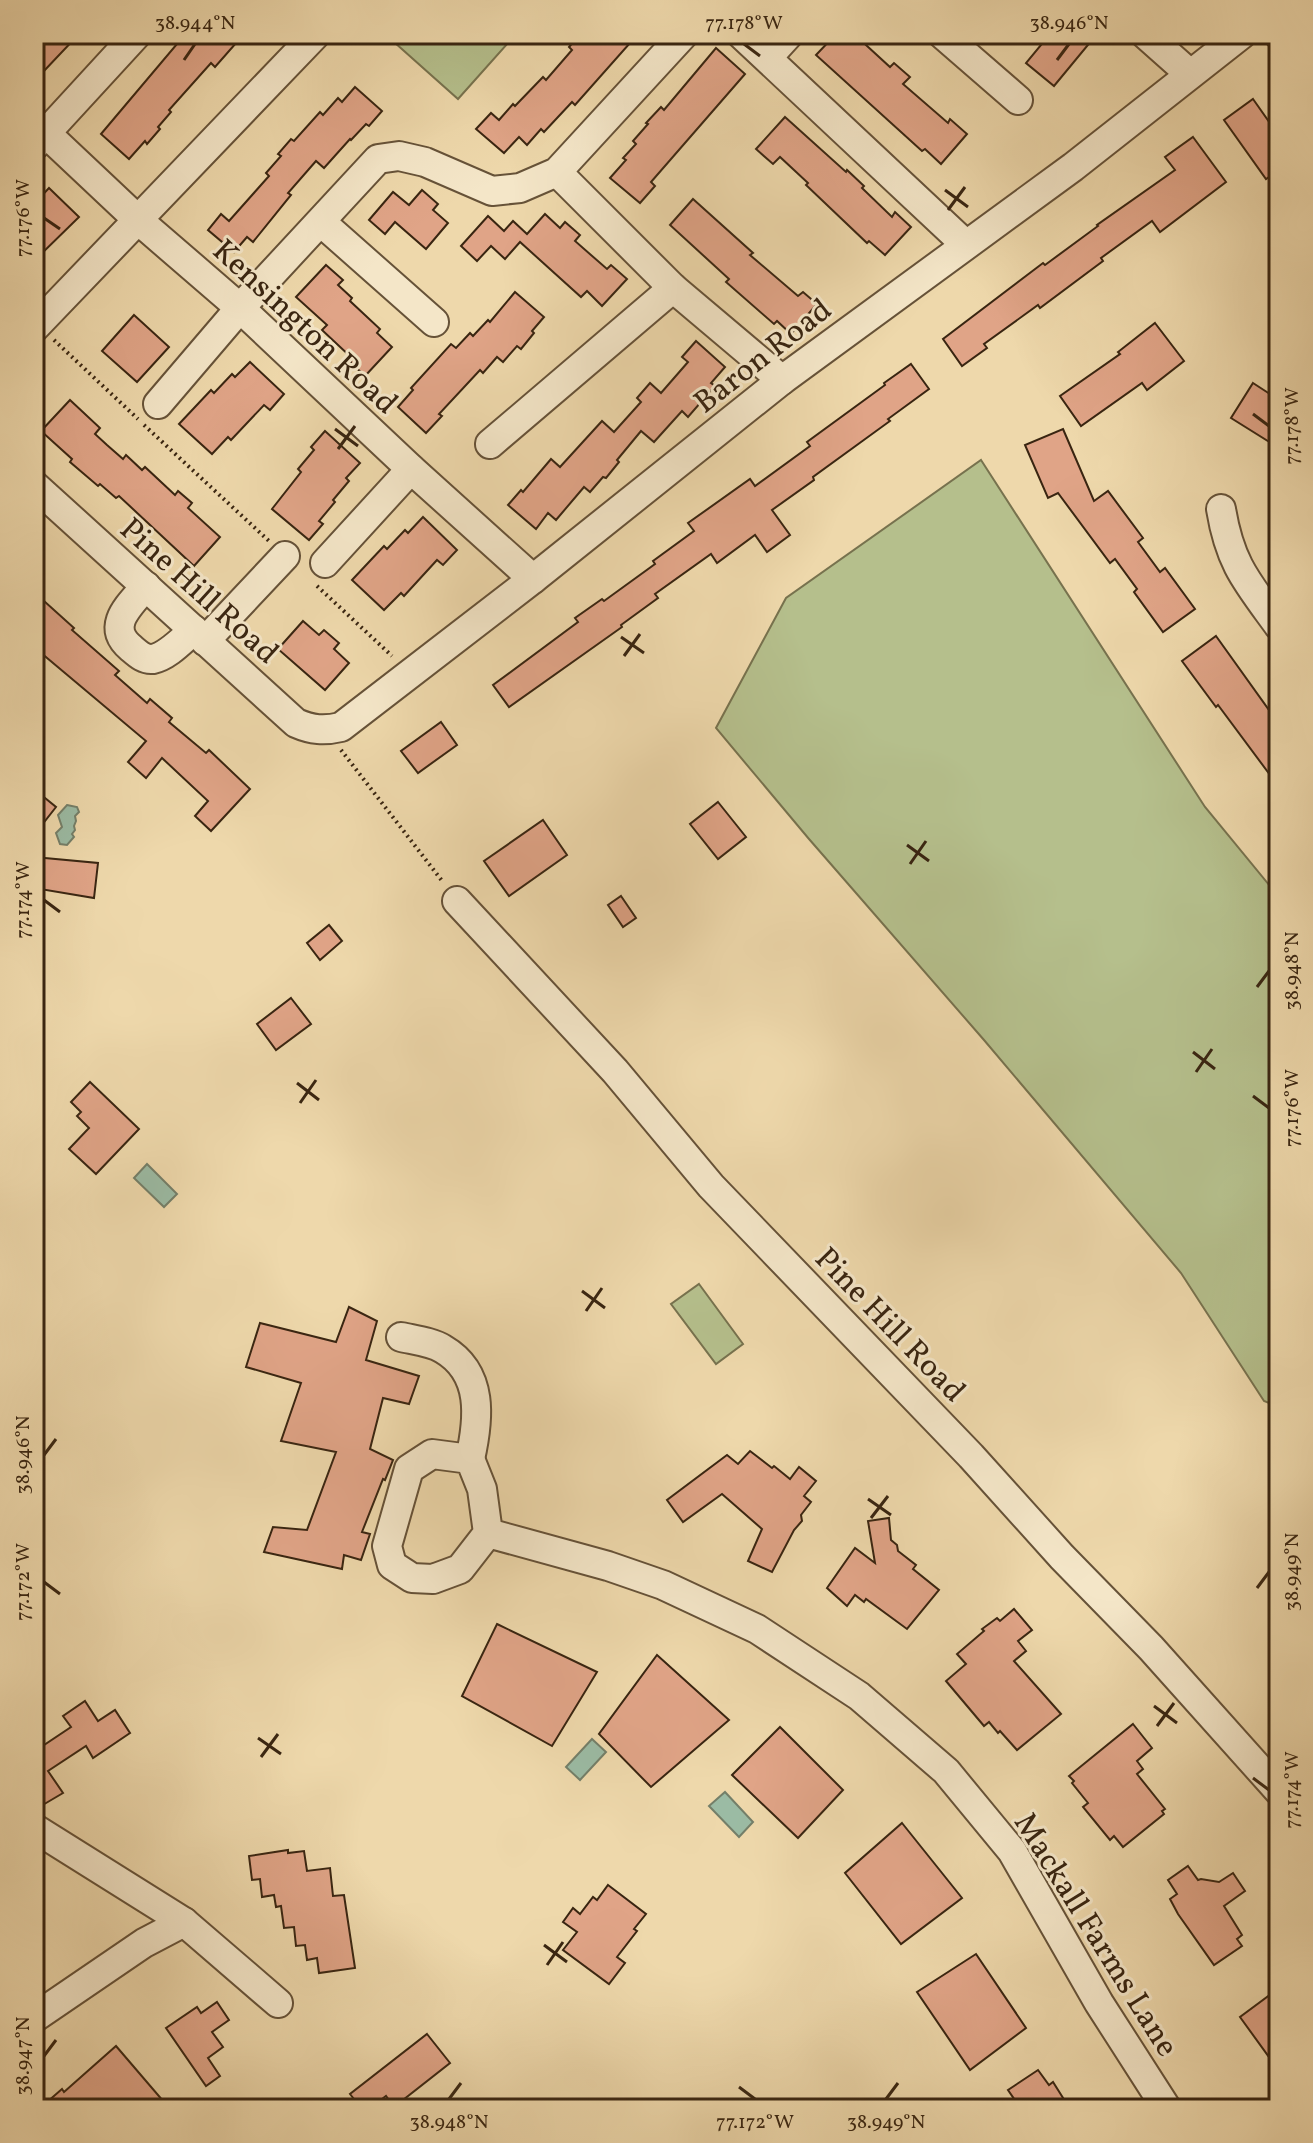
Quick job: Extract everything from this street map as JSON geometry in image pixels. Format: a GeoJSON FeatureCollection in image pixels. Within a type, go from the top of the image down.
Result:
{"type":"FeatureCollection","features":[{"type":"Feature","properties":{"kind":"street"},"geometry":{"type":"LineString","coordinates":[[38,134],[137,34]]}},
{"type":"Feature","properties":{"kind":"street"},"geometry":{"type":"LineString","coordinates":[[36,327],[316,34]]}},
{"type":"Feature","properties":{"kind":"street"},"geometry":{"type":"LineString","coordinates":[[158,404],[240,308],[378,159],[399,156],[425,162],[492,191],[520,188],[557,172],[684,34]]}},
{"type":"Feature","properties":{"kind":"street"},"geometry":{"type":"LineString","coordinates":[[741,34],[965,244]]}},
{"type":"Feature","properties":{"kind":"street"},"geometry":{"type":"LineString","coordinates":[[768,57],[789,34]]}},
{"type":"Feature","properties":{"kind":"street"},"geometry":{"type":"LineString","coordinates":[[942,34],[1018,100]]}},
{"type":"Feature","properties":{"kind":"street"},"geometry":{"type":"LineString","coordinates":[[1145,34],[1190,74]]}},
{"type":"Feature","properties":{"kind":"street","name":"Baron Road"},"geometry":{"type":"LineString","coordinates":[[326,731],[351,720],[782,380],[1073,167],[1242,34]]}},
{"type":"Feature","properties":{"kind":"street","name":"Kensington Road"},"geometry":{"type":"LineString","coordinates":[[38,134],[240,308],[533,579]]}},
{"type":"Feature","properties":{"kind":"street"},"geometry":{"type":"LineString","coordinates":[[557,172],[673,288],[782,380]]}},
{"type":"Feature","properties":{"kind":"street"},"geometry":{"type":"LineString","coordinates":[[321,222],[434,322]]}},
{"type":"Feature","properties":{"kind":"street"},"geometry":{"type":"LineString","coordinates":[[490,444],[673,288]]}},
{"type":"Feature","properties":{"kind":"street"},"geometry":{"type":"LineString","coordinates":[[325,563],[411,469]]}},
{"type":"Feature","properties":{"kind":"street","name":"Pine Hill Road"},"geometry":{"type":"LineString","coordinates":[[34,485],[296,723],[311,730],[326,731]]}},
{"type":"Feature","properties":{"kind":"street"},"geometry":{"type":"LineString","coordinates":[[1221,509],[1225,536],[1235,562],[1279,626]]}},
{"type":"Feature","properties":{"kind":"street"},"geometry":{"type":"LineString","coordinates":[[146,586],[120,620],[118,631],[125,643],[141,657],[152,659],[200,636],[285,556]]}},
{"type":"Feature","properties":{"kind":"street","name":"Pine Hill Road"},"geometry":{"type":"LineString","coordinates":[[459,904],[615,1071],[711,1186],[971,1456],[1062,1557],[1151,1648],[1279,1791]]}},
{"type":"Feature","properties":{"kind":"street"},"geometry":{"type":"LineString","coordinates":[[401,1337],[442,1348],[467,1371],[475,1391],[477,1428],[470,1459],[482,1489],[488,1533],[460,1569],[433,1579],[412,1578],[392,1565],[387,1546],[409,1469],[432,1454],[470,1459]]}},
{"type":"Feature","properties":{"kind":"street","name":"Mackall Farms Lane"},"geometry":{"type":"LineString","coordinates":[[488,1533],[608,1566],[663,1585],[757,1629],[859,1696],[946,1771],[1012,1851],[1099,2003],[1167,2109]]}},
{"type":"Feature","properties":{"kind":"street"},"geometry":{"type":"LineString","coordinates":[[34,1828],[184,1922],[278,2003]]}},
{"type":"Feature","properties":{"kind":"street"},"geometry":{"type":"LineString","coordinates":[[34,2018],[144,1943],[184,1922]]}},
{"type":"Feature","properties":{"kind":"path"},"geometry":{"type":"LineString","coordinates":[[36,327],[411,673]]}},
{"type":"Feature","properties":{"kind":"path"},"geometry":{"type":"LineString","coordinates":[[326,731],[459,904]]}},
{"type":"Feature","properties":{"kind":"shaded area"},"geometry":{"type":"Polygon","coordinates":[[[385,34],[516,34],[458,99],[385,34]]]}},
{"type":"Feature","properties":{"kind":"shaded area"},"geometry":{"type":"Polygon","coordinates":[[[981,460],[1205,807],[1279,897],[1279,1407],[1264,1401],[1181,1273],[716,728],[786,598],[981,460]]]}},
{"type":"Feature","properties":{"kind":"shaded area"},"geometry":{"type":"Polygon","coordinates":[[[67,805],[77,807],[79,812],[75,816],[74,837],[67,845],[60,844],[56,833],[62,827],[58,815],[67,805]]]}},
{"type":"Feature","properties":{"kind":"shaded area"},"geometry":{"type":"Polygon","coordinates":[[[147,1164],[177,1194],[164,1207],[134,1178],[147,1164]]]}},
{"type":"Feature","properties":{"kind":"shaded area"},"geometry":{"type":"Polygon","coordinates":[[[699,1284],[743,1344],[716,1364],[671,1304],[699,1284]]]}},
{"type":"Feature","properties":{"kind":"shaded area"},"geometry":{"type":"Polygon","coordinates":[[[592,1739],[606,1752],[580,1780],[566,1767],[592,1739]]]}},
{"type":"Feature","properties":{"kind":"shaded area"},"geometry":{"type":"Polygon","coordinates":[[[725,1792],[753,1822],[739,1837],[709,1806],[725,1792]]]}},
{"type":"Feature","properties":{"kind":"building"},"geometry":{"type":"Polygon","coordinates":[[[34,34],[79,34],[43,72],[34,63],[34,34]]]}},
{"type":"Feature","properties":{"kind":"building"},"geometry":{"type":"Polygon","coordinates":[[[193,34],[244,34],[215,67],[211,63],[169,110],[171,112],[158,127],[160,129],[129,159],[101,134],[182,38],[186,42],[193,34]]]}},
{"type":"Feature","properties":{"kind":"building"},"geometry":{"type":"Polygon","coordinates":[[[580,34],[638,34],[575,105],[572,102],[527,145],[519,137],[504,153],[476,129],[491,113],[499,120],[543,77],[546,80],[572,50],[569,47],[580,34]]]}},
{"type":"Feature","properties":{"kind":"building"},"geometry":{"type":"Polygon","coordinates":[[[836,34],[854,34],[890,67],[894,63],[910,77],[903,84],[948,123],[950,119],[967,134],[941,164],[925,149],[922,151],[816,55],[836,34]]]}},
{"type":"Feature","properties":{"kind":"building"},"geometry":{"type":"Polygon","coordinates":[[[1050,34],[1097,34],[1054,86],[1026,63],[1050,34]]]}},
{"type":"Feature","properties":{"kind":"building"},"geometry":{"type":"Polygon","coordinates":[[[716,48],[745,74],[651,182],[655,186],[640,203],[610,178],[626,160],[623,158],[636,144],[633,141],[646,123],[661,107],[664,110],[716,48]]]}},
{"type":"Feature","properties":{"kind":"building"},"geometry":{"type":"Polygon","coordinates":[[[355,87],[382,111],[369,126],[366,124],[350,139],[324,168],[316,161],[288,193],[291,195],[253,242],[247,237],[234,252],[208,230],[221,214],[229,221],[269,176],[266,173],[291,139],[294,141],[320,112],[323,115],[338,98],[342,102],[355,87]]]}},
{"type":"Feature","properties":{"kind":"building"},"geometry":{"type":"Polygon","coordinates":[[[1253,99],[1279,136],[1279,170],[1266,179],[1224,120],[1253,99]]]}},
{"type":"Feature","properties":{"kind":"building"},"geometry":{"type":"Polygon","coordinates":[[[785,117],[847,170],[892,217],[895,212],[911,227],[885,255],[869,241],[867,243],[780,157],[773,164],[756,149],[785,117]]]}},
{"type":"Feature","properties":{"kind":"building"},"geometry":{"type":"Polygon","coordinates":[[[1193,137],[1226,182],[1160,232],[1152,221],[1040,308],[1038,305],[984,344],[987,348],[962,366],[943,339],[1043,263],[1045,265],[1175,170],[1165,157],[1193,137]]]}},
{"type":"Feature","properties":{"kind":"building"},"geometry":{"type":"Polygon","coordinates":[[[49,188],[79,217],[34,261],[34,204],[49,188]]]}},
{"type":"Feature","properties":{"kind":"building"},"geometry":{"type":"Polygon","coordinates":[[[422,190],[438,204],[433,210],[448,223],[426,249],[395,222],[385,234],[369,220],[393,192],[409,205],[422,190]]]}},
{"type":"Feature","properties":{"kind":"building"},"geometry":{"type":"Polygon","coordinates":[[[693,199],[753,253],[750,255],[798,296],[803,292],[817,304],[791,334],[777,321],[774,324],[726,282],[729,279],[670,225],[693,199]]]}},
{"type":"Feature","properties":{"kind":"building"},"geometry":{"type":"Polygon","coordinates":[[[545,214],[560,228],[565,222],[580,235],[575,241],[607,269],[611,265],[627,279],[602,306],[587,291],[581,297],[520,242],[505,259],[491,246],[477,261],[461,246],[488,216],[504,231],[513,221],[527,234],[545,214]]]}},
{"type":"Feature","properties":{"kind":"building"},"geometry":{"type":"Polygon","coordinates":[[[326,265],[343,280],[338,285],[352,298],[350,301],[380,329],[377,333],[392,347],[365,376],[350,362],[353,359],[322,330],[327,325],[296,297],[326,265]]]}},
{"type":"Feature","properties":{"kind":"building"},"geometry":{"type":"Polygon","coordinates":[[[515,292],[544,317],[532,331],[534,333],[521,349],[517,346],[503,362],[497,357],[483,373],[480,370],[439,414],[442,416],[426,433],[398,407],[451,344],[456,348],[470,333],[473,336],[488,320],[490,322],[515,292]]]}},
{"type":"Feature","properties":{"kind":"building"},"geometry":{"type":"Polygon","coordinates":[[[134,315],[169,347],[137,382],[102,351],[134,315]]]}},
{"type":"Feature","properties":{"kind":"building"},"geometry":{"type":"Polygon","coordinates":[[[1155,323],[1184,361],[1147,390],[1142,383],[1081,426],[1060,396],[1120,354],[1118,352],[1155,323]]]}},
{"type":"Feature","properties":{"kind":"building"},"geometry":{"type":"Polygon","coordinates":[[[696,341],[725,367],[711,383],[715,386],[688,417],[682,411],[654,442],[641,431],[606,478],[603,477],[590,492],[584,487],[556,520],[548,513],[536,529],[508,505],[551,459],[560,467],[602,421],[614,432],[641,402],[637,398],[650,383],[661,393],[688,362],[682,357],[696,341]]]}},
{"type":"Feature","properties":{"kind":"building"},"geometry":{"type":"Polygon","coordinates":[[[250,362],[284,394],[270,410],[264,405],[231,440],[228,437],[212,454],[179,424],[211,390],[214,393],[232,374],[235,377],[250,362]]]}},
{"type":"Feature","properties":{"kind":"building"},"geometry":{"type":"Polygon","coordinates":[[[911,364],[929,389],[772,510],[790,535],[767,552],[755,535],[717,563],[711,554],[655,594],[658,598],[622,627],[509,707],[493,685],[578,622],[575,618],[655,564],[653,561],[694,531],[688,523],[750,479],[755,486],[810,446],[807,442],[911,364]]]}},
{"type":"Feature","properties":{"kind":"building"},"geometry":{"type":"Polygon","coordinates":[[[1253,383],[1279,400],[1279,448],[1231,418],[1253,383]]]}},
{"type":"Feature","properties":{"kind":"building"},"geometry":{"type":"Polygon","coordinates":[[[70,400],[100,428],[95,434],[107,445],[123,459],[126,455],[142,470],[145,467],[175,495],[178,491],[192,503],[188,508],[220,537],[194,566],[119,496],[116,498],[100,484],[98,486],[70,462],[72,459],[41,431],[70,400]]]}},
{"type":"Feature","properties":{"kind":"building"},"geometry":{"type":"Polygon","coordinates":[[[1063,429],[1094,501],[1108,491],[1143,538],[1138,542],[1160,572],[1165,568],[1195,609],[1163,632],[1115,559],[1110,563],[1058,493],[1048,498],[1025,445],[1063,429]]]}},
{"type":"Feature","properties":{"kind":"building"},"geometry":{"type":"Polygon","coordinates":[[[325,431],[360,463],[346,478],[349,481],[319,521],[323,524],[309,540],[272,509],[301,472],[298,469],[325,431]]]}},
{"type":"Feature","properties":{"kind":"building"},"geometry":{"type":"Polygon","coordinates":[[[423,517],[457,550],[443,565],[437,560],[404,596],[401,593],[384,610],[352,580],[384,546],[387,549],[423,517]]]}},
{"type":"Feature","properties":{"kind":"building"},"geometry":{"type":"Polygon","coordinates":[[[34,592],[119,671],[115,675],[147,703],[150,699],[172,718],[169,722],[206,753],[209,750],[250,789],[211,831],[195,816],[208,801],[162,758],[146,778],[128,762],[146,741],[34,647],[34,592]]]}},
{"type":"Feature","properties":{"kind":"building"},"geometry":{"type":"Polygon","coordinates":[[[303,621],[319,635],[324,630],[339,643],[334,649],[349,663],[325,690],[278,649],[303,621]]]}},
{"type":"Feature","properties":{"kind":"building"},"geometry":{"type":"Polygon","coordinates":[[[1216,636],[1279,724],[1279,787],[1182,661],[1216,636]]]}},
{"type":"Feature","properties":{"kind":"building"},"geometry":{"type":"Polygon","coordinates":[[[441,722],[457,745],[418,773],[401,751],[441,722]]]}},
{"type":"Feature","properties":{"kind":"building"},"geometry":{"type":"Polygon","coordinates":[[[34,789],[56,807],[34,835],[34,789]]]}},
{"type":"Feature","properties":{"kind":"building"},"geometry":{"type":"Polygon","coordinates":[[[718,802],[746,837],[718,859],[690,824],[718,802]]]}},
{"type":"Feature","properties":{"kind":"building"},"geometry":{"type":"Polygon","coordinates":[[[543,820],[567,855],[509,896],[484,861],[543,820]]]}},
{"type":"Feature","properties":{"kind":"building"},"geometry":{"type":"Polygon","coordinates":[[[34,857],[98,863],[94,898],[34,888],[34,857]]]}},
{"type":"Feature","properties":{"kind":"building"},"geometry":{"type":"Polygon","coordinates":[[[621,896],[636,918],[623,927],[608,905],[621,896]]]}},
{"type":"Feature","properties":{"kind":"building"},"geometry":{"type":"Polygon","coordinates":[[[329,925],[342,941],[320,960],[307,943],[329,925]]]}},
{"type":"Feature","properties":{"kind":"building"},"geometry":{"type":"Polygon","coordinates":[[[291,998],[311,1024],[276,1050],[257,1024],[291,998]]]}},
{"type":"Feature","properties":{"kind":"building"},"geometry":{"type":"Polygon","coordinates":[[[90,1082],[139,1129],[96,1174],[69,1149],[89,1128],[77,1116],[81,1112],[71,1102],[90,1082]]]}},
{"type":"Feature","properties":{"kind":"building"},"geometry":{"type":"Polygon","coordinates":[[[349,1307],[377,1321],[366,1360],[419,1376],[409,1404],[383,1398],[370,1449],[393,1460],[362,1532],[370,1534],[361,1560],[344,1555],[342,1569],[264,1552],[273,1527],[307,1530],[336,1452],[281,1441],[301,1383],[246,1367],[260,1323],[336,1342],[349,1307]]]}},
{"type":"Feature","properties":{"kind":"building"},"geometry":{"type":"Polygon","coordinates":[[[750,1451],[790,1479],[799,1467],[816,1481],[804,1496],[811,1502],[801,1515],[802,1521],[772,1572],[748,1561],[762,1529],[722,1494],[683,1522],[667,1500],[727,1455],[738,1464],[750,1451]]]}},
{"type":"Feature","properties":{"kind":"building"},"geometry":{"type":"Polygon","coordinates":[[[889,1518],[891,1540],[898,1551],[916,1565],[913,1569],[939,1590],[907,1629],[866,1599],[864,1602],[855,1595],[847,1606],[827,1588],[855,1548],[875,1563],[868,1521],[889,1518]]]}},
{"type":"Feature","properties":{"kind":"building"},"geometry":{"type":"Polygon","coordinates":[[[1014,1609],[1032,1630],[1018,1641],[1026,1651],[1014,1661],[1061,1714],[1017,1750],[989,1722],[984,1726],[946,1681],[966,1664],[957,1654],[984,1631],[982,1629],[997,1618],[1000,1621],[1014,1609]]]}},
{"type":"Feature","properties":{"kind":"building"},"geometry":{"type":"Polygon","coordinates":[[[497,1624],[597,1672],[552,1746],[462,1696],[497,1624]]]}},
{"type":"Feature","properties":{"kind":"building"},"geometry":{"type":"Polygon","coordinates":[[[657,1655],[729,1720],[651,1787],[599,1734],[657,1655]]]}},
{"type":"Feature","properties":{"kind":"building"},"geometry":{"type":"Polygon","coordinates":[[[85,1701],[98,1721],[115,1710],[130,1733],[93,1758],[86,1746],[48,1771],[63,1793],[41,1806],[34,1795],[34,1749],[71,1727],[63,1716],[85,1701]]]}},
{"type":"Feature","properties":{"kind":"building"},"geometry":{"type":"Polygon","coordinates":[[[1133,1724],[1152,1748],[1137,1761],[1143,1769],[1137,1774],[1165,1809],[1162,1811],[1164,1814],[1123,1847],[1114,1836],[1110,1840],[1083,1807],[1088,1803],[1069,1776],[1133,1724]]]}},
{"type":"Feature","properties":{"kind":"building"},"geometry":{"type":"Polygon","coordinates":[[[780,1727],[843,1790],[798,1838],[732,1775],[780,1727]]]}},
{"type":"Feature","properties":{"kind":"building"},"geometry":{"type":"Polygon","coordinates":[[[902,1823],[962,1898],[901,1944],[845,1873],[902,1823]]]}},
{"type":"Feature","properties":{"kind":"building"},"geometry":{"type":"Polygon","coordinates":[[[288,1850],[288,1853],[304,1851],[307,1871],[330,1868],[333,1896],[344,1895],[355,1968],[319,1973],[317,1958],[307,1960],[305,1945],[296,1946],[294,1927],[284,1928],[281,1906],[276,1907],[274,1895],[262,1897],[260,1879],[252,1880],[249,1856],[288,1850]]]}},
{"type":"Feature","properties":{"kind":"building"},"geometry":{"type":"Polygon","coordinates":[[[1188,1866],[1198,1880],[1219,1882],[1233,1873],[1245,1891],[1224,1906],[1242,1935],[1237,1939],[1242,1946],[1214,1965],[1170,1899],[1177,1894],[1168,1880],[1188,1866]]]}},
{"type":"Feature","properties":{"kind":"building"},"geometry":{"type":"Polygon","coordinates":[[[608,1885],[646,1914],[617,1957],[625,1963],[609,1984],[563,1950],[577,1932],[563,1922],[573,1908],[580,1914],[593,1897],[597,1900],[608,1885]]]}},
{"type":"Feature","properties":{"kind":"building"},"geometry":{"type":"Polygon","coordinates":[[[976,1954],[1026,2028],[970,2070],[917,1992],[976,1954]]]}},
{"type":"Feature","properties":{"kind":"building"},"geometry":{"type":"Polygon","coordinates":[[[1279,1988],[1279,2071],[1240,2017],[1279,1988]]]}},
{"type":"Feature","properties":{"kind":"building"},"geometry":{"type":"Polygon","coordinates":[[[217,2002],[229,2020],[212,2032],[223,2047],[208,2058],[220,2076],[206,2086],[166,2028],[197,2007],[201,2013],[217,2002]]]}},
{"type":"Feature","properties":{"kind":"building"},"geometry":{"type":"Polygon","coordinates":[[[427,2034],[450,2063],[394,2107],[386,2096],[369,2109],[362,2109],[350,2094],[427,2034]]]}},
{"type":"Feature","properties":{"kind":"building"},"geometry":{"type":"Polygon","coordinates":[[[116,2046],[170,2109],[39,2109],[62,2089],[64,2092],[116,2046]]]}},
{"type":"Feature","properties":{"kind":"building"},"geometry":{"type":"Polygon","coordinates":[[[1038,2070],[1049,2085],[1053,2082],[1070,2109],[1021,2109],[1008,2090],[1038,2070]]]}}]}
